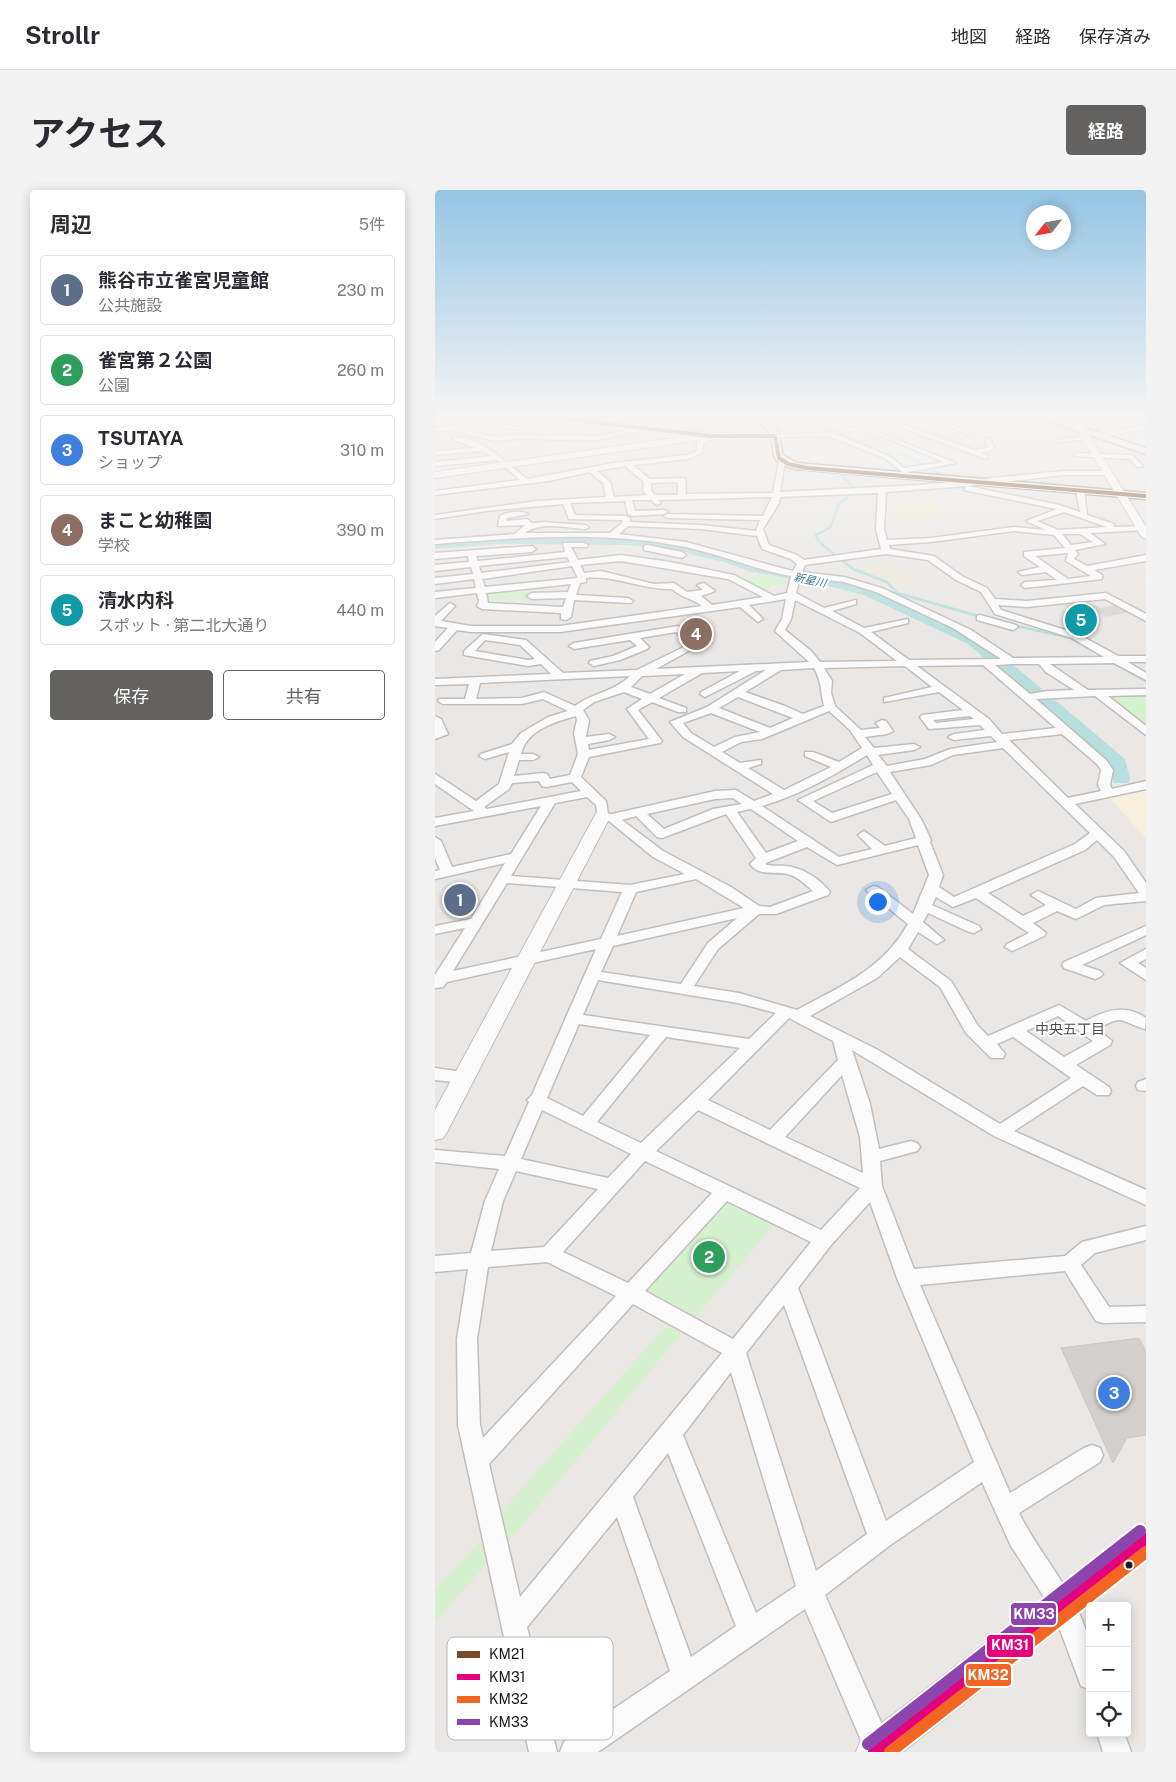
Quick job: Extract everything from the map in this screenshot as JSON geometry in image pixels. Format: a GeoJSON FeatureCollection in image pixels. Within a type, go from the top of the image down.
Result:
{"type":"FeatureCollection","features":[{"type":"Feature","properties":{"kind":"main road"},"geometry":{"type":"LineString","coordinates":[[1064,489],[1146,496]]}},
{"type":"Feature","properties":{"kind":"street"},"geometry":{"type":"LineString","coordinates":[[435,495],[472,489]]}},
{"type":"Feature","properties":{"kind":"street"},"geometry":{"type":"LineString","coordinates":[[608,489],[611,500]]}},
{"type":"Feature","properties":{"kind":"street"},"geometry":{"type":"LineString","coordinates":[[647,489],[674,526]]}},
{"type":"Feature","properties":{"kind":"street"},"geometry":{"type":"LineString","coordinates":[[682,489],[682,496]]}},
{"type":"Feature","properties":{"kind":"street"},"geometry":{"type":"LineString","coordinates":[[769,489],[824,496],[851,492],[908,489]]}},
{"type":"Feature","properties":{"kind":"street"},"geometry":{"type":"LineString","coordinates":[[947,489],[952,492]]}},
{"type":"Feature","properties":{"kind":"street"},"geometry":{"type":"LineString","coordinates":[[973,489],[1064,509],[1136,538],[1145,533],[1118,489]]}},
{"type":"Feature","properties":{"kind":"street"},"geometry":{"type":"LineString","coordinates":[[882,490],[879,529],[885,547]]}},
{"type":"Feature","properties":{"kind":"street"},"geometry":{"type":"LineString","coordinates":[[1078,490],[1084,510],[1084,514],[1080,515]]}},
{"type":"Feature","properties":{"kind":"street"},"geometry":{"type":"LineString","coordinates":[[435,517],[510,506],[567,506],[628,498],[778,491]]}},
{"type":"Feature","properties":{"kind":"street"},"geometry":{"type":"LineString","coordinates":[[778,491],[775,502],[759,529],[760,534],[765,547],[794,557],[802,563],[847,558],[885,547],[1014,529],[1035,532],[1118,530]]}},
{"type":"Feature","properties":{"kind":"street"},"geometry":{"type":"LineString","coordinates":[[628,498],[632,514],[765,518]]}},
{"type":"Feature","properties":{"kind":"street"},"geometry":{"type":"LineString","coordinates":[[550,512],[567,506]]}},
{"type":"Feature","properties":{"kind":"street"},"geometry":{"type":"LineString","coordinates":[[567,506],[572,517],[625,518],[622,527],[612,536]]}},
{"type":"Feature","properties":{"kind":"street"},"geometry":{"type":"LineString","coordinates":[[1025,585],[1067,582],[1099,577],[1069,559],[1074,554],[1056,532],[1030,521],[1064,509]]}},
{"type":"Feature","properties":{"kind":"street"},"geometry":{"type":"LineString","coordinates":[[529,526],[527,521],[501,524],[504,516],[532,513]]}},
{"type":"Feature","properties":{"kind":"street"},"geometry":{"type":"LineString","coordinates":[[1049,515],[1058,519]]}},
{"type":"Feature","properties":{"kind":"street"},"geometry":{"type":"LineString","coordinates":[[1067,522],[1101,544],[1027,554],[1067,582]]}},
{"type":"Feature","properties":{"kind":"street"},"geometry":{"type":"LineString","coordinates":[[517,536],[529,526],[544,524],[622,527],[654,525],[760,534]]}},
{"type":"Feature","properties":{"kind":"street"},"geometry":{"type":"LineString","coordinates":[[642,539],[654,525]]}},
{"type":"Feature","properties":{"kind":"street"},"geometry":{"type":"LineString","coordinates":[[673,542],[687,527]]}},
{"type":"Feature","properties":{"kind":"street"},"geometry":{"type":"LineString","coordinates":[[435,542],[517,536],[612,536],[673,542],[717,552],[795,577],[851,581],[881,590],[991,644],[1011,662]]}},
{"type":"Feature","properties":{"kind":"street"},"geometry":{"type":"LineString","coordinates":[[588,625],[589,619],[587,617],[564,617],[579,578],[566,545],[636,546],[682,555],[670,565]]}},
{"type":"Feature","properties":{"kind":"street"},"geometry":{"type":"LineString","coordinates":[[885,547],[931,558],[959,578],[984,590],[994,609],[1003,615],[1075,636],[1109,660]]}},
{"type":"Feature","properties":{"kind":"street"},"geometry":{"type":"LineString","coordinates":[[471,552],[482,590],[484,601],[482,606],[566,610]]}},
{"type":"Feature","properties":{"kind":"street"},"geometry":{"type":"LineString","coordinates":[[435,556],[471,552],[571,556],[596,559],[621,558],[731,577],[773,599]]}},
{"type":"Feature","properties":{"kind":"street"},"geometry":{"type":"LineString","coordinates":[[435,568],[571,556]]}},
{"type":"Feature","properties":{"kind":"street"},"geometry":{"type":"LineString","coordinates":[[435,581],[546,569],[571,556]]}},
{"type":"Feature","properties":{"kind":"street"},"geometry":{"type":"LineString","coordinates":[[1086,569],[1146,558]]}},
{"type":"Feature","properties":{"kind":"street"},"geometry":{"type":"LineString","coordinates":[[549,1254],[643,1152],[753,1045],[792,1014],[872,975],[899,950],[925,907],[932,888],[936,875],[925,840],[915,819],[858,734],[830,706],[826,693],[827,681],[817,665],[807,653],[780,631],[788,616],[795,577],[802,563]]}},
{"type":"Feature","properties":{"kind":"street"},"geometry":{"type":"LineString","coordinates":[[618,578],[628,569]]}},
{"type":"Feature","properties":{"kind":"street"},"geometry":{"type":"LineString","coordinates":[[1022,572],[1048,569]]}},
{"type":"Feature","properties":{"kind":"street"},"geometry":{"type":"LineString","coordinates":[[435,595],[536,585],[601,574],[644,585],[673,586],[685,595],[710,591],[701,585]]}},
{"type":"Feature","properties":{"kind":"street"},"geometry":{"type":"LineString","coordinates":[[644,585],[657,578]]}},
{"type":"Feature","properties":{"kind":"street"},"geometry":{"type":"LineString","coordinates":[[536,585],[532,597],[572,596],[628,601]]}},
{"type":"Feature","properties":{"kind":"street"},"geometry":{"type":"LineString","coordinates":[[694,595],[710,608]]}},
{"type":"Feature","properties":{"kind":"street"},"geometry":{"type":"LineString","coordinates":[[470,702],[472,672],[486,656],[497,649],[559,630],[793,595],[826,610],[863,631],[985,721],[1119,854],[1146,893]]}},
{"type":"Feature","properties":{"kind":"street"},"geometry":{"type":"LineString","coordinates":[[990,602],[1035,603],[1106,596],[1146,618]]}},
{"type":"Feature","properties":{"kind":"street"},"geometry":{"type":"LineString","coordinates":[[808,601],[821,597]]}},
{"type":"Feature","properties":{"kind":"street"},"geometry":{"type":"LineString","coordinates":[[826,610],[853,602]]}},
{"type":"Feature","properties":{"kind":"street"},"geometry":{"type":"LineString","coordinates":[[742,604],[758,619]]}},
{"type":"Feature","properties":{"kind":"street"},"geometry":{"type":"LineString","coordinates":[[450,606],[435,622],[454,627],[559,630],[606,674]]}},
{"type":"Feature","properties":{"kind":"street"},"geometry":{"type":"LineString","coordinates":[[479,810],[505,786],[515,752],[525,735],[552,719],[576,711],[590,700],[624,688],[639,673],[696,644],[670,622],[673,619],[665,613]]}},
{"type":"Feature","properties":{"kind":"street"},"geometry":{"type":"LineString","coordinates":[[981,618],[1067,640],[1146,677]]}},
{"type":"Feature","properties":{"kind":"street"},"geometry":{"type":"LineString","coordinates":[[863,631],[905,621]]}},
{"type":"Feature","properties":{"kind":"street"},"geometry":{"type":"LineString","coordinates":[[437,643],[454,627]]}},
{"type":"Feature","properties":{"kind":"street"},"geometry":{"type":"LineString","coordinates":[[574,646],[678,629]]}},
{"type":"Feature","properties":{"kind":"street"},"geometry":{"type":"LineString","coordinates":[[594,663],[616,658],[644,647],[632,636]]}},
{"type":"Feature","properties":{"kind":"street"},"geometry":{"type":"LineString","coordinates":[[543,660],[528,663],[467,653],[483,637],[523,642],[543,660],[560,676]]}},
{"type":"Feature","properties":{"kind":"street"},"geometry":{"type":"LineString","coordinates":[[435,682],[447,682],[472,672],[560,676],[779,666],[1146,659]]}},
{"type":"Feature","properties":{"kind":"street"},"geometry":{"type":"LineString","coordinates":[[1042,661],[1050,670],[1085,693]]}},
{"type":"Feature","properties":{"kind":"street"},"geometry":{"type":"LineString","coordinates":[[987,662],[1102,762],[1107,770],[1103,786],[1109,794]]}},
{"type":"Feature","properties":{"kind":"street"},"geometry":{"type":"LineString","coordinates":[[779,666],[711,709],[676,722],[687,735],[784,796]]}},
{"type":"Feature","properties":{"kind":"street"},"geometry":{"type":"LineString","coordinates":[[705,694],[756,668]]}},
{"type":"Feature","properties":{"kind":"street"},"geometry":{"type":"LineString","coordinates":[[584,754],[655,741],[632,709],[700,670]]}},
{"type":"Feature","properties":{"kind":"street"},"geometry":{"type":"LineString","coordinates":[[624,688],[682,710]]}},
{"type":"Feature","properties":{"kind":"street"},"geometry":{"type":"LineString","coordinates":[[888,700],[942,688]]}},
{"type":"Feature","properties":{"kind":"street"},"geometry":{"type":"LineString","coordinates":[[1027,698],[1048,694],[1146,692]]}},
{"type":"Feature","properties":{"kind":"street"},"geometry":{"type":"LineString","coordinates":[[737,693],[781,708],[801,718]]}},
{"type":"Feature","properties":{"kind":"street"},"geometry":{"type":"LineString","coordinates":[[1098,693],[1146,731]]}},
{"type":"Feature","properties":{"kind":"street"},"geometry":{"type":"LineString","coordinates":[[443,702],[522,701],[544,694],[580,713],[583,720],[580,733],[584,754],[575,778]]}},
{"type":"Feature","properties":{"kind":"street"},"geometry":{"type":"LineString","coordinates":[[714,751],[739,739],[758,737],[830,706]]}},
{"type":"Feature","properties":{"kind":"street"},"geometry":{"type":"LineString","coordinates":[[711,709],[770,732]]}},
{"type":"Feature","properties":{"kind":"street"},"geometry":{"type":"LineString","coordinates":[[973,712],[926,717],[933,727],[985,721]]}},
{"type":"Feature","properties":{"kind":"street"},"geometry":{"type":"LineString","coordinates":[[858,734],[887,731],[882,723]]}},
{"type":"Feature","properties":{"kind":"street"},"geometry":{"type":"LineString","coordinates":[[954,738],[1000,738],[1064,730]]}},
{"type":"Feature","properties":{"kind":"street"},"geometry":{"type":"LineString","coordinates":[[581,742],[609,737]]}},
{"type":"Feature","properties":{"kind":"street"},"geometry":{"type":"LineString","coordinates":[[900,795],[831,818],[804,800],[882,768],[943,758],[950,752],[1000,738]]}},
{"type":"Feature","properties":{"kind":"street"},"geometry":{"type":"LineString","coordinates":[[638,812],[662,834],[717,812],[755,806],[784,796],[870,751],[914,747]]}},
{"type":"Feature","properties":{"kind":"street"},"geometry":{"type":"LineString","coordinates":[[485,756],[515,752],[533,757]]}},
{"type":"Feature","properties":{"kind":"street"},"geometry":{"type":"LineString","coordinates":[[809,754],[842,767]]}},
{"type":"Feature","properties":{"kind":"street"},"geometry":{"type":"LineString","coordinates":[[740,767],[757,762]]}},
{"type":"Feature","properties":{"kind":"street"},"geometry":{"type":"LineString","coordinates":[[507,780],[543,776],[546,783],[575,778]]}},
{"type":"Feature","properties":{"kind":"street"},"geometry":{"type":"LineString","coordinates":[[575,778],[602,804],[607,817],[657,854],[726,890],[755,910]]}},
{"type":"Feature","properties":{"kind":"street"},"geometry":{"type":"LineString","coordinates":[[439,784],[479,810]]}},
{"type":"Feature","properties":{"kind":"street"},"geometry":{"type":"LineString","coordinates":[[1066,802],[1146,785]]}},
{"type":"Feature","properties":{"kind":"street"},"geometry":{"type":"LineString","coordinates":[[435,822],[479,810],[551,800],[589,792]]}},
{"type":"Feature","properties":{"kind":"street"},"geometry":{"type":"LineString","coordinates":[[435,1132],[567,884],[607,817],[715,795],[736,794],[837,861],[925,840]]}},
{"type":"Feature","properties":{"kind":"street"},"geometry":{"type":"LineString","coordinates":[[437,983],[504,879],[551,800]]}},
{"type":"Feature","properties":{"kind":"street"},"geometry":{"type":"LineString","coordinates":[[729,810],[763,859]]}},
{"type":"Feature","properties":{"kind":"street"},"geometry":{"type":"LineString","coordinates":[[932,888],[953,903],[1080,848],[1098,833]]}},
{"type":"Feature","properties":{"kind":"street"},"geometry":{"type":"LineString","coordinates":[[864,835],[882,850]]}},
{"type":"Feature","properties":{"kind":"street"},"geometry":{"type":"LineString","coordinates":[[435,841],[441,873],[516,857]]}},
{"type":"Feature","properties":{"kind":"street"},"geometry":{"type":"LineString","coordinates":[[437,983],[605,942],[755,910],[771,911],[823,892],[793,870],[776,871],[760,867],[757,864],[763,859],[808,842]]}},
{"type":"Feature","properties":{"kind":"street"},"geometry":{"type":"LineString","coordinates":[[504,879],[630,889],[697,874]]}},
{"type":"Feature","properties":{"kind":"street"},"geometry":{"type":"LineString","coordinates":[[516,1637],[469,1425],[467,1339],[479,1260],[494,1201],[509,1163],[630,889]]}},
{"type":"Feature","properties":{"kind":"street"},"geometry":{"type":"LineString","coordinates":[[873,890],[937,940]]}},
{"type":"Feature","properties":{"kind":"street"},"geometry":{"type":"LineString","coordinates":[[977,892],[1039,933],[1012,947]]}},
{"type":"Feature","properties":{"kind":"street"},"geometry":{"type":"LineString","coordinates":[[1038,895],[1076,915],[1101,901],[1146,897]]}},
{"type":"Feature","properties":{"kind":"street"},"geometry":{"type":"LineString","coordinates":[[1023,922],[1057,905]]}},
{"type":"Feature","properties":{"kind":"street"},"geometry":{"type":"LineString","coordinates":[[925,907],[974,929]]}},
{"type":"Feature","properties":{"kind":"street"},"geometry":{"type":"LineString","coordinates":[[685,989],[713,946],[755,910]]}},
{"type":"Feature","properties":{"kind":"street"},"geometry":{"type":"LineString","coordinates":[[435,930],[477,922]]}},
{"type":"Feature","properties":{"kind":"street"},"geometry":{"type":"LineString","coordinates":[[1095,974],[1069,965],[1146,930]]}},
{"type":"Feature","properties":{"kind":"street"},"geometry":{"type":"LineString","coordinates":[[899,950],[924,966],[946,984],[972,1029],[997,1054]]}},
{"type":"Feature","properties":{"kind":"street"},"geometry":{"type":"LineString","coordinates":[[1146,953],[1127,963],[1146,975]]}},
{"type":"Feature","properties":{"kind":"street"},"geometry":{"type":"LineString","coordinates":[[593,975],[739,998],[792,1014],[872,1054],[1000,1132],[1146,1198]]}},
{"type":"Feature","properties":{"kind":"street"},"geometry":{"type":"LineString","coordinates":[[985,1043],[1059,1010],[1104,1041],[1063,1065]]}},
{"type":"Feature","properties":{"kind":"street"},"geometry":{"type":"LineString","coordinates":[[1086,1028],[1115,1013],[1132,1015],[1145,1024]]}},
{"type":"Feature","properties":{"kind":"street"},"geometry":{"type":"LineString","coordinates":[[573,1018],[753,1045]]}},
{"type":"Feature","properties":{"kind":"street"},"geometry":{"type":"LineString","coordinates":[[1014,1030],[1103,1092]]}},
{"type":"Feature","properties":{"kind":"street"},"geometry":{"type":"LineString","coordinates":[[586,1124],[662,1031]]}},
{"type":"Feature","properties":{"kind":"street"},"geometry":{"type":"LineString","coordinates":[[841,1039],[869,1137],[873,1186],[907,1278],[1005,1509],[1019,1538],[1063,1604],[1086,1666]]}},
{"type":"Feature","properties":{"kind":"street"},"geometry":{"type":"LineString","coordinates":[[773,1138],[846,1061]]}},
{"type":"Feature","properties":{"kind":"street"},"geometry":{"type":"LineString","coordinates":[[435,1074],[464,1077]]}},
{"type":"Feature","properties":{"kind":"street"},"geometry":{"type":"LineString","coordinates":[[1000,1132],[1083,1078]]}},
{"type":"Feature","properties":{"kind":"street"},"geometry":{"type":"LineString","coordinates":[[536,1100],[824,1240]]}},
{"type":"Feature","properties":{"kind":"street"},"geometry":{"type":"LineString","coordinates":[[696,1102],[873,1186]]}},
{"type":"Feature","properties":{"kind":"street"},"geometry":{"type":"LineString","coordinates":[[871,1158],[911,1147]]}},
{"type":"Feature","properties":{"kind":"street"},"geometry":{"type":"LineString","coordinates":[[435,1156],[509,1163],[611,1186]]}},
{"type":"Feature","properties":{"kind":"street"},"geometry":{"type":"LineString","coordinates":[[513,1625],[621,1495],[824,1240],[873,1186]]}},
{"type":"Feature","properties":{"kind":"street"},"geometry":{"type":"LineString","coordinates":[[477,1462],[724,1192]]}},
{"type":"Feature","properties":{"kind":"street"},"geometry":{"type":"LineString","coordinates":[[907,1278],[1070,1262],[1089,1247],[1146,1233]]}},
{"type":"Feature","properties":{"kind":"street"},"geometry":{"type":"LineString","coordinates":[[435,1264],[549,1254],[630,1293],[735,1350],[810,1591],[877,1751],[1146,1539]]}},
{"type":"Feature","properties":{"kind":"street"},"geometry":{"type":"LineString","coordinates":[[1070,1262],[1103,1315],[1146,1314]]}},
{"type":"Feature","properties":{"kind":"street"},"geometry":{"type":"LineString","coordinates":[[787,1286],[881,1538]]}},
{"type":"Feature","properties":{"kind":"street"},"geometry":{"type":"LineString","coordinates":[[671,1431],[751,1631]]}},
{"type":"Feature","properties":{"kind":"street"},"geometry":{"type":"LineString","coordinates":[[1005,1509],[1092,1455]]}},
{"type":"Feature","properties":{"kind":"street"},"geometry":{"type":"LineString","coordinates":[[613,1726],[810,1591],[881,1538],[986,1466]]}},
{"type":"Feature","properties":{"kind":"street"},"geometry":{"type":"LineString","coordinates":[[621,1495],[685,1676]]}},
{"type":"Feature","properties":{"kind":"street"},"geometry":{"type":"LineString","coordinates":[[1111,1737],[1117,1752]]}},
{"type":"Feature","properties":{"kind":"street"},"geometry":{"type":"LineString","coordinates":[[575,1752],[592,1740]]}},
{"type":"Feature","properties":{"kind":"shaded area"},"geometry":{"type":"Polygon","coordinates":[[[934,499],[947,519],[895,520],[896,504],[912,503],[911,500],[934,499]]]}},
{"type":"Feature","properties":{"kind":"shaded area"},"geometry":{"type":"Polygon","coordinates":[[[880,566],[885,569],[895,567],[914,581],[895,585],[884,578],[859,569],[880,566]]]}},
{"type":"Feature","properties":{"kind":"shaded area"},"geometry":{"type":"Polygon","coordinates":[[[1079,600],[1086,606],[1094,605],[1100,608],[1117,605],[1130,612],[1106,617],[1096,611],[1074,607],[1068,602],[1079,600]]]}},
{"type":"Feature","properties":{"kind":"shaded area"},"geometry":{"type":"Polygon","coordinates":[[[1146,790],[1146,839],[1110,798],[1146,790]]]}},
{"type":"Feature","properties":{"kind":"green space"},"geometry":{"type":"Polygon","coordinates":[[[758,574],[788,580],[788,583],[772,585],[767,589],[768,591],[744,579],[758,574]]]}},
{"type":"Feature","properties":{"kind":"green space"},"geometry":{"type":"Polygon","coordinates":[[[533,586],[529,599],[489,600],[486,591],[533,586]]]}},
{"type":"Feature","properties":{"kind":"green space"},"geometry":{"type":"Polygon","coordinates":[[[1105,696],[1146,696],[1146,729],[1105,696]]]}},
{"type":"Feature","properties":{"kind":"green space"},"geometry":{"type":"Polygon","coordinates":[[[724,1200],[776,1223],[693,1320],[640,1290],[724,1200]]]}},
{"type":"Feature","properties":{"kind":"green space"},"geometry":{"type":"Polygon","coordinates":[[[667,1325],[681,1334],[504,1547],[495,1519],[667,1325]]]}},
{"type":"Feature","properties":{"kind":"green space"},"geometry":{"type":"Polygon","coordinates":[[[480,1541],[488,1562],[435,1622],[435,1590],[480,1541]]]}},
{"type":"Feature","properties":{"kind":"building"},"geometry":{"type":"Polygon","coordinates":[[[1139,1338],[1146,1351],[1146,1435],[1127,1438],[1113,1463],[1061,1348],[1139,1338]]]}},
{"type":"Feature","properties":{"kind":"waterway"},"geometry":{"type":"LineString","coordinates":[[830,527],[839,504],[856,490],[855,489]]}},
{"type":"Feature","properties":{"kind":"waterway"},"geometry":{"type":"LineString","coordinates":[[830,527],[816,535],[818,541],[853,569],[887,582],[897,593],[982,617]]}},
{"type":"Feature","properties":{"kind":"waterway","name":"新星川"},"geometry":{"type":"LineString","coordinates":[[435,545],[497,540],[567,539],[627,541],[677,547],[728,559],[748,567],[830,582],[869,592],[973,641],[987,651],[1118,763],[1121,779]]}},
{"type":"Feature","properties":{"kind":"waterway"},"geometry":{"type":"LineString","coordinates":[[1013,625],[1070,638],[1107,659]]}},
{"type":"Feature","properties":{"kind":"waterway"},"geometry":{"type":"LineString","coordinates":[[1115,664],[1124,669]]}},
{"type":"Feature","properties":{"kind":"waterway"},"geometry":{"type":"LineString","coordinates":[[1122,668],[1146,681]]}},
{"type":"Feature","properties":{"kind":"waterway"},"geometry":{"type":"LineString","coordinates":[[1131,695],[1146,695]]}},
{"type":"Feature","properties":{"kind":"transit line","name":"KM21"},"geometry":{"type":"LineString","coordinates":[[1060,489],[1146,496]]}},
{"type":"Feature","properties":{"kind":"transit line","name":"KM33"},"geometry":{"type":"LineString","coordinates":[[868,1744],[1140,1531]]}},
{"type":"Feature","properties":{"kind":"transit line","name":"KM31"},"geometry":{"type":"LineString","coordinates":[[874,1752],[1146,1539]]}},
{"type":"Feature","properties":{"kind":"transit line","name":"KM32"},"geometry":{"type":"LineString","coordinates":[[890,1752],[1146,1552]]}},
{"type":"Feature","properties":{"kind":"place","name":"清水内科"},"geometry":{"type":"Point","coordinates":[1081,620]}},
{"type":"Feature","properties":{"kind":"place","name":"まこと幼稚園"},"geometry":{"type":"Point","coordinates":[696,634]}},
{"type":"Feature","properties":{"kind":"place","name":"熊谷市立雀宮児童館"},"geometry":{"type":"Point","coordinates":[460,900]}},
{"type":"Feature","properties":{"kind":"place","name":"雀宮第２公園"},"geometry":{"type":"Point","coordinates":[709,1257]}},
{"type":"Feature","properties":{"kind":"place","name":"TSUTAYA"},"geometry":{"type":"Point","coordinates":[1114,1393]}},
{"type":"Feature","properties":{"kind":"district","name":"中央五丁目"},"geometry":{"type":"Point","coordinates":[1070,1029]}}]}
